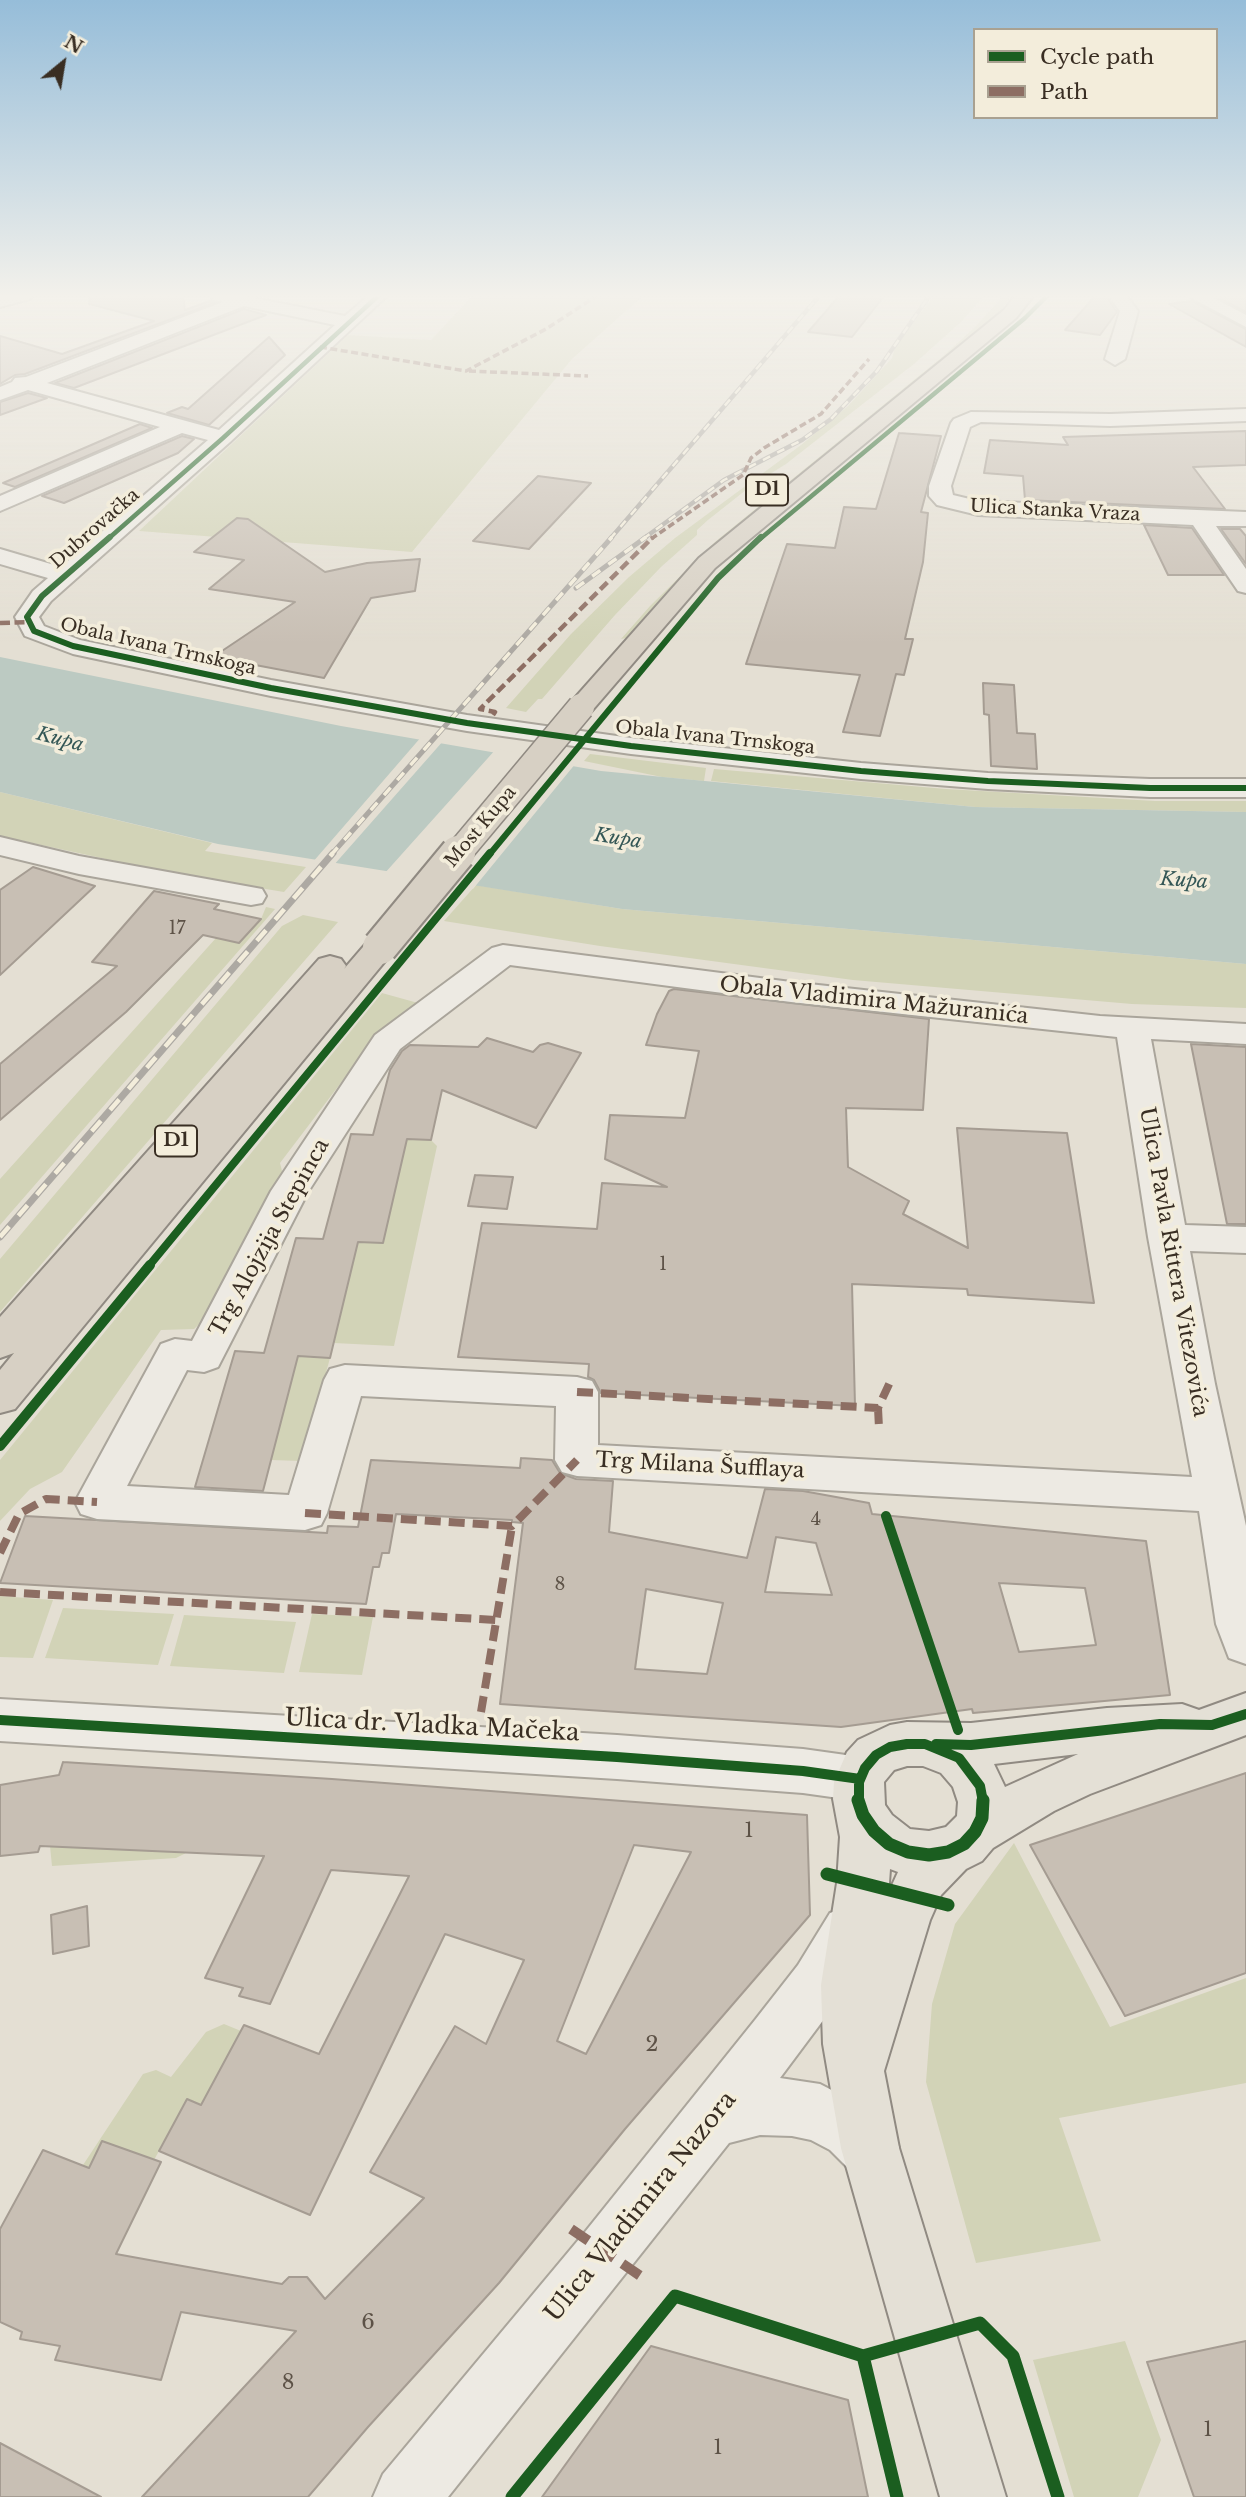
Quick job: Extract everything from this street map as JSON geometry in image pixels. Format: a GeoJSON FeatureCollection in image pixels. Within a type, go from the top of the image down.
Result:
{"type":"FeatureCollection","features":[{"type":"Feature","properties":{"kind":"highway","name":"D1"},"geometry":{"type":"LineString","coordinates":[[675,567],[863,412]]}},
{"type":"Feature","properties":{"kind":"highway","name":"Most Kupa"},"geometry":{"type":"LineString","coordinates":[[366,944],[568,704],[707,564],[891,412]]}},
{"type":"Feature","properties":{"kind":"highway","name":"D1"},"geometry":{"type":"LineString","coordinates":[[0,1343],[366,944]]}},
{"type":"Feature","properties":{"kind":"highway","name":"D1"},"geometry":{"type":"LineString","coordinates":[[0,1398],[366,944]]}},
{"type":"Feature","properties":{"kind":"main road"},"geometry":{"type":"LineString","coordinates":[[973,2497],[870,2148],[849,2025],[848,1985],[866,1837],[862,1797],[865,1768],[876,1755],[890,1747],[926,1744],[971,1745],[1160,1724],[1229,1720]]}},
{"type":"Feature","properties":{"kind":"main road"},"geometry":{"type":"LineString","coordinates":[[862,1797],[874,1831],[889,1844],[908,1852],[929,1855],[962,1842],[1036,1796],[1072,1778],[1229,1720]]}},
{"type":"Feature","properties":{"kind":"main road"},"geometry":{"type":"LineString","coordinates":[[857,2070],[903,1920],[923,1878],[962,1842],[983,1810],[980,1786],[971,1771],[958,1758],[926,1744]]}},
{"type":"Feature","properties":{"kind":"street"},"geometry":{"type":"LineString","coordinates":[[127,412],[223,438]]}},
{"type":"Feature","properties":{"kind":"street","name":"Dubrovačka"},"geometry":{"type":"LineString","coordinates":[[29,622],[27,617],[42,596],[251,412]]}},
{"type":"Feature","properties":{"kind":"street","name":"Ulica Stanka Vraza"},"geometry":{"type":"LineString","coordinates":[[1246,415],[1123,420],[978,416],[961,423],[940,486],[940,496],[944,500],[965,506],[1200,519],[1246,519]]}},
{"type":"Feature","properties":{"kind":"street"},"geometry":{"type":"LineString","coordinates":[[0,504],[180,426]]}},
{"type":"Feature","properties":{"kind":"street"},"geometry":{"type":"LineString","coordinates":[[1200,519],[1246,586]]}},
{"type":"Feature","properties":{"kind":"street"},"geometry":{"type":"LineString","coordinates":[[0,556],[65,576]]}},
{"type":"Feature","properties":{"kind":"street","name":"Obala Ivana Trnskoga"},"geometry":{"type":"LineString","coordinates":[[29,622],[40,635],[73,646],[271,688],[467,723],[590,740],[861,771],[988,781],[1150,788],[1246,788]]}},
{"type":"Feature","properties":{"kind":"street"},"geometry":{"type":"LineString","coordinates":[[0,846],[79,865],[251,896]]}},
{"type":"Feature","properties":{"kind":"street","name":"Obala Vladimira Mažuranića"},"geometry":{"type":"LineString","coordinates":[[503,955],[791,992],[1132,1028],[1246,1034]]}},
{"type":"Feature","properties":{"kind":"street","name":"Trg Alojzija Stepinca"},"geometry":{"type":"LineString","coordinates":[[97,1502],[175,1354],[204,1357],[290,1191],[387,1041],[503,955]]}},
{"type":"Feature","properties":{"kind":"street","name":"Ulica Pavla Rittera Vitezovića"},"geometry":{"type":"LineString","coordinates":[[1132,1028],[1167,1237],[1246,1644]]}},
{"type":"Feature","properties":{"kind":"street"},"geometry":{"type":"LineString","coordinates":[[1167,1237],[1246,1240]]}},
{"type":"Feature","properties":{"kind":"street","name":"Trg Milana Šufflaya"},"geometry":{"type":"LineString","coordinates":[[97,1502],[305,1513],[345,1380],[577,1392],[578,1460],[1217,1495]]}},
{"type":"Feature","properties":{"kind":"street","name":"Ulica dr. Vladka Mačeka"},"geometry":{"type":"LineString","coordinates":[[0,1720],[617,1757],[803,1771],[862,1797]]}},
{"type":"Feature","properties":{"kind":"street","name":"Ulica Vladimira Nazora"},"geometry":{"type":"LineString","coordinates":[[406,2497],[713,2118],[817,1984],[842,1947],[859,1906]]}},
{"type":"Feature","properties":{"kind":"street"},"geometry":{"type":"LineString","coordinates":[[713,2118],[760,2106],[792,2107],[820,2113],[850,2130],[870,2148]]}},
{"type":"Feature","properties":{"kind":"green space"},"geometry":{"type":"Polygon","coordinates":[[[266,412],[528,412],[412,552],[139,531],[266,412]]]}},
{"type":"Feature","properties":{"kind":"green space"},"geometry":{"type":"Polygon","coordinates":[[[841,412],[853,412],[786,464],[751,486],[697,530],[697,535],[661,567],[615,615],[542,699],[538,699],[526,712],[506,708],[571,634],[629,577],[675,538],[801,445],[841,412]]]}},
{"type":"Feature","properties":{"kind":"green space"},"geometry":{"type":"Polygon","coordinates":[[[878,412],[744,520],[690,569],[626,638],[621,639],[650,606],[716,541],[878,412]]]}},
{"type":"Feature","properties":{"kind":"green space"},"geometry":{"type":"Polygon","coordinates":[[[590,754],[706,768],[704,781],[662,777],[584,761],[590,754]]]}},
{"type":"Feature","properties":{"kind":"green space"},"geometry":{"type":"Polygon","coordinates":[[[714,769],[946,789],[1155,801],[1246,801],[1246,812],[975,807],[711,781],[714,769]]]}},
{"type":"Feature","properties":{"kind":"green space"},"geometry":{"type":"Polygon","coordinates":[[[0,792],[212,843],[205,851],[306,867],[284,892],[175,874],[0,836],[0,792]]]}},
{"type":"Feature","properties":{"kind":"green space"},"geometry":{"type":"Polygon","coordinates":[[[476,885],[622,909],[1246,964],[1246,1008],[1132,1004],[853,980],[600,946],[444,921],[476,885]]]}},
{"type":"Feature","properties":{"kind":"green space"},"geometry":{"type":"Polygon","coordinates":[[[266,907],[275,909],[0,1225],[0,1179],[216,938],[239,943],[261,919],[266,907]]]}},
{"type":"Feature","properties":{"kind":"green space"},"geometry":{"type":"Polygon","coordinates":[[[303,915],[338,922],[0,1312],[0,1259],[282,926],[303,915]]]}},
{"type":"Feature","properties":{"kind":"green space"},"geometry":{"type":"Polygon","coordinates":[[[382,993],[418,1003],[378,1034],[280,1163],[285,1183],[209,1315],[194,1329],[161,1330],[62,1472],[30,1489],[0,1521],[0,1460],[382,993]]]}},
{"type":"Feature","properties":{"kind":"green space"},"geometry":{"type":"Polygon","coordinates":[[[407,1139],[431,1140],[437,1146],[394,1346],[334,1343],[358,1243],[383,1243],[407,1139]]]}},
{"type":"Feature","properties":{"kind":"green space"},"geometry":{"type":"Polygon","coordinates":[[[298,1356],[330,1358],[302,1461],[271,1460],[298,1356]]]}},
{"type":"Feature","properties":{"kind":"green space"},"geometry":{"type":"Polygon","coordinates":[[[0,1596],[53,1600],[33,1658],[0,1657],[0,1596]]]}},
{"type":"Feature","properties":{"kind":"green space"},"geometry":{"type":"Polygon","coordinates":[[[63,1608],[174,1614],[158,1665],[45,1658],[63,1608]]]}},
{"type":"Feature","properties":{"kind":"green space"},"geometry":{"type":"Polygon","coordinates":[[[312,1614],[373,1617],[362,1675],[299,1672],[312,1614]]]}},
{"type":"Feature","properties":{"kind":"green space"},"geometry":{"type":"Polygon","coordinates":[[[184,1615],[296,1622],[284,1673],[170,1666],[184,1615]]]}},
{"type":"Feature","properties":{"kind":"green space"},"geometry":{"type":"Polygon","coordinates":[[[1014,1843],[1110,2027],[1246,1978],[1246,2083],[1059,2118],[1101,2241],[976,2263],[926,2082],[932,2004],[955,1924],[1014,1843]]]}},
{"type":"Feature","properties":{"kind":"green space"},"geometry":{"type":"Polygon","coordinates":[[[50,1846],[186,1853],[176,1858],[52,1866],[50,1846]]]}},
{"type":"Feature","properties":{"kind":"green space"},"geometry":{"type":"Polygon","coordinates":[[[224,2024],[241,2031],[201,2105],[187,2100],[154,2160],[103,2141],[89,2167],[83,2165],[143,2074],[156,2070],[171,2077],[206,2032],[224,2024]]]}},
{"type":"Feature","properties":{"kind":"green space"},"geometry":{"type":"Polygon","coordinates":[[[1125,2341],[1161,2440],[1138,2497],[1074,2497],[1033,2360],[1125,2341]]]}},
{"type":"Feature","properties":{"kind":"water","name":"Kupa"},"geometry":{"type":"Polygon","coordinates":[[[0,657],[341,726],[601,771],[975,807],[1246,812],[1246,964],[622,909],[218,844],[0,792],[0,657]]]}},
{"type":"Feature","properties":{"kind":"pier"},"geometry":{"type":"Polygon","coordinates":[[[422,736],[444,740],[333,866],[312,863],[422,736]]]}},
{"type":"Feature","properties":{"kind":"pier"},"geometry":{"type":"Polygon","coordinates":[[[496,749],[576,763],[473,889],[384,874],[496,749]]]}},
{"type":"Feature","properties":{"kind":"building"},"geometry":{"type":"Polygon","coordinates":[[[171,412],[224,412],[209,425],[167,413],[171,412]]]}},
{"type":"Feature","properties":{"kind":"building"},"geometry":{"type":"Polygon","coordinates":[[[140,424],[152,428],[15,487],[3,483],[140,424]]]}},
{"type":"Feature","properties":{"kind":"building"},"geometry":{"type":"Polygon","coordinates":[[[1246,431],[1246,465],[1193,467],[1225,509],[1025,500],[1023,476],[984,473],[990,440],[1068,445],[1063,437],[1246,431]]]}},
{"type":"Feature","properties":{"kind":"building"},"geometry":{"type":"Polygon","coordinates":[[[899,433],[941,436],[921,512],[928,513],[923,562],[905,639],[913,639],[904,675],[896,674],[880,736],[843,732],[860,675],[746,664],[787,544],[835,548],[844,507],[876,509],[899,433]]]}},
{"type":"Feature","properties":{"kind":"building"},"geometry":{"type":"Polygon","coordinates":[[[182,436],[194,439],[178,453],[64,503],[42,496],[182,436]]]}},
{"type":"Feature","properties":{"kind":"building"},"geometry":{"type":"Polygon","coordinates":[[[538,476],[591,483],[529,549],[473,541],[538,476]]]}},
{"type":"Feature","properties":{"kind":"building"},"geometry":{"type":"Polygon","coordinates":[[[237,518],[248,519],[325,572],[367,563],[420,559],[415,591],[371,598],[324,678],[213,657],[295,602],[209,589],[244,560],[194,552],[237,518]]]}},
{"type":"Feature","properties":{"kind":"building"},"geometry":{"type":"Polygon","coordinates":[[[1144,525],[1192,528],[1224,575],[1168,575],[1144,525]]]}},
{"type":"Feature","properties":{"kind":"building"},"geometry":{"type":"Polygon","coordinates":[[[1221,529],[1240,529],[1246,536],[1246,564],[1221,529]]]}},
{"type":"Feature","properties":{"kind":"building"},"geometry":{"type":"Polygon","coordinates":[[[983,683],[1014,685],[1017,733],[1035,734],[1037,769],[991,766],[989,715],[984,714],[983,683]]]}},
{"type":"Feature","properties":{"kind":"building"},"geometry":{"type":"Polygon","coordinates":[[[33,867],[95,886],[0,975],[0,890],[33,867]]]}},
{"type":"Feature","properties":{"kind":"building"},"geometry":{"type":"Polygon","coordinates":[[[154,891],[219,904],[214,909],[261,919],[239,943],[203,935],[126,1012],[0,1120],[0,1064],[117,966],[92,962],[154,891]]]}},
{"type":"Feature","properties":{"kind":"building"},"geometry":{"type":"Polygon","coordinates":[[[674,989],[929,1019],[923,1110],[846,1108],[848,1167],[909,1201],[903,1214],[968,1248],[957,1128],[1067,1133],[1094,1303],[968,1295],[967,1289],[852,1284],[855,1406],[601,1393],[594,1380],[588,1377],[589,1364],[458,1357],[482,1223],[597,1229],[602,1183],[667,1187],[605,1159],[610,1115],[685,1118],[699,1051],[646,1045],[657,1014],[669,991],[674,989]]]}},
{"type":"Feature","properties":{"kind":"building"},"geometry":{"type":"Polygon","coordinates":[[[487,1038],[533,1052],[540,1045],[548,1043],[581,1053],[536,1128],[442,1090],[431,1140],[407,1139],[383,1243],[358,1242],[330,1358],[298,1356],[263,1491],[195,1487],[235,1351],[264,1353],[296,1238],[323,1239],[351,1134],[373,1135],[390,1070],[402,1051],[410,1045],[478,1047],[487,1038]]]}},
{"type":"Feature","properties":{"kind":"building"},"geometry":{"type":"Polygon","coordinates":[[[1191,1044],[1246,1047],[1246,1224],[1227,1224],[1191,1044]]]}},
{"type":"Feature","properties":{"kind":"building"},"geometry":{"type":"Polygon","coordinates":[[[475,1175],[513,1177],[507,1209],[468,1206],[475,1175]]]}},
{"type":"Feature","properties":{"kind":"building"},"geometry":{"type":"Polygon","coordinates":[[[521,1458],[552,1460],[560,1473],[576,1479],[613,1481],[609,1532],[747,1558],[765,1489],[803,1491],[869,1503],[872,1514],[1146,1541],[1170,1695],[973,1713],[972,1709],[841,1727],[500,1704],[523,1523],[512,1520],[396,1514],[389,1553],[382,1553],[379,1567],[373,1567],[366,1604],[0,1583],[25,1516],[327,1533],[328,1526],[358,1527],[371,1460],[520,1468],[521,1458]],[[776,1537],[765,1592],[832,1595],[816,1543],[776,1537]],[[999,1583],[1019,1652],[1096,1645],[1085,1588],[999,1583]],[[646,1589],[635,1669],[707,1674],[723,1603],[646,1589]]]}},
{"type":"Feature","properties":{"kind":"building"},"geometry":{"type":"Polygon","coordinates":[[[63,1762],[332,1779],[807,1815],[810,1915],[625,2129],[499,2283],[308,2497],[142,2497],[296,2331],[181,2312],[161,2380],[55,2360],[60,2346],[20,2339],[22,2332],[0,2322],[0,2229],[43,2150],[89,2168],[102,2141],[161,2162],[116,2254],[282,2284],[289,2277],[307,2277],[325,2299],[424,2198],[370,2172],[455,2026],[486,2044],[524,1960],[445,1934],[310,2215],[159,2151],[187,2099],[201,2105],[244,2025],[319,2054],[409,1876],[331,1870],[270,2004],[239,1996],[243,1988],[205,1978],[264,1856],[40,1846],[38,1852],[0,1856],[0,1785],[59,1775],[63,1762]],[[634,1845],[557,2041],[586,2054],[691,1852],[634,1845]]]}},
{"type":"Feature","properties":{"kind":"building"},"geometry":{"type":"Polygon","coordinates":[[[1246,1773],[1246,1973],[1125,2016],[1030,1845],[1246,1773]]]}},
{"type":"Feature","properties":{"kind":"building"},"geometry":{"type":"Polygon","coordinates":[[[87,1906],[89,1946],[53,1954],[51,1915],[87,1906]]]}},
{"type":"Feature","properties":{"kind":"building"},"geometry":{"type":"Polygon","coordinates":[[[1246,2341],[1246,2497],[1194,2497],[1147,2362],[1246,2341]]]}},
{"type":"Feature","properties":{"kind":"building"},"geometry":{"type":"Polygon","coordinates":[[[651,2346],[848,2400],[868,2497],[542,2497],[651,2346]]]}},
{"type":"Feature","properties":{"kind":"building"},"geometry":{"type":"Polygon","coordinates":[[[0,2443],[101,2497],[0,2497],[0,2443]]]}},
{"type":"Feature","properties":{"kind":"railway"},"geometry":{"type":"LineString","coordinates":[[610,539],[720,412]]}},
{"type":"Feature","properties":{"kind":"railway"},"geometry":{"type":"LineString","coordinates":[[643,539],[724,480],[802,440],[838,412]]}},
{"type":"Feature","properties":{"kind":"railway"},"geometry":{"type":"LineString","coordinates":[[331,855],[612,537]]}},
{"type":"Feature","properties":{"kind":"railway"},"geometry":{"type":"LineString","coordinates":[[576,588],[646,537]]}},
{"type":"Feature","properties":{"kind":"railway"},"geometry":{"type":"LineString","coordinates":[[0,1237],[333,853]]}},
{"type":"Feature","properties":{"kind":"marked path"},"geometry":{"type":"LineString","coordinates":[[493,715],[495,712],[480,709],[646,542],[743,475],[751,458],[764,448],[823,412]]}},
{"type":"Feature","properties":{"kind":"marked path"},"geometry":{"type":"LineString","coordinates":[[0,623],[29,622]]}},
{"type":"Feature","properties":{"kind":"marked path"},"geometry":{"type":"LineString","coordinates":[[577,1392],[878,1408],[891,1380]]}},
{"type":"Feature","properties":{"kind":"marked path"},"geometry":{"type":"LineString","coordinates":[[878,1408],[879,1428]]}},
{"type":"Feature","properties":{"kind":"marked path"},"geometry":{"type":"LineString","coordinates":[[305,1513],[512,1526],[577,1460]]}},
{"type":"Feature","properties":{"kind":"marked path"},"geometry":{"type":"LineString","coordinates":[[0,1553],[19,1514],[46,1499],[97,1502]]}},
{"type":"Feature","properties":{"kind":"marked path"},"geometry":{"type":"LineString","coordinates":[[481,1712],[512,1526]]}},
{"type":"Feature","properties":{"kind":"marked path"},"geometry":{"type":"LineString","coordinates":[[0,1592],[497,1620]]}},
{"type":"Feature","properties":{"kind":"marked path"},"geometry":{"type":"LineString","coordinates":[[571,2229],[642,2277]]}},
{"type":"Feature","properties":{"kind":"cycle path"},"geometry":{"type":"LineString","coordinates":[[252,412],[42,596],[27,617],[34,631],[73,646],[271,688],[467,723],[631,746],[861,771],[988,781],[1150,788],[1246,788]]}},
{"type":"Feature","properties":{"kind":"cycle path"},"geometry":{"type":"LineString","coordinates":[[0,1446],[718,578],[772,527],[912,412]]}},
{"type":"Feature","properties":{"kind":"cycle path"},"geometry":{"type":"LineString","coordinates":[[886,1516],[958,1730]]}},
{"type":"Feature","properties":{"kind":"cycle path"},"geometry":{"type":"LineString","coordinates":[[936,1744],[971,1745],[1160,1724],[1212,1725],[1246,1714]]}},
{"type":"Feature","properties":{"kind":"cycle path"},"geometry":{"type":"LineString","coordinates":[[0,1720],[617,1757],[803,1771],[860,1779]]}},
{"type":"Feature","properties":{"kind":"cycle path"},"geometry":{"type":"LineString","coordinates":[[907,1744],[925,1744],[959,1758],[980,1786],[982,1818],[975,1832],[964,1844],[948,1852],[929,1855],[908,1852],[889,1844],[874,1831],[863,1815],[858,1799],[859,1782],[865,1768],[876,1755],[890,1747],[907,1744]]}},
{"type":"Feature","properties":{"kind":"cycle path"},"geometry":{"type":"LineString","coordinates":[[827,1874],[948,1905]]}},
{"type":"Feature","properties":{"kind":"cycle path"},"geometry":{"type":"LineString","coordinates":[[512,2497],[675,2296],[863,2356],[980,2323],[1013,2356],[1058,2497]]}},
{"type":"Feature","properties":{"kind":"cycle path"},"geometry":{"type":"LineString","coordinates":[[863,2356],[897,2497]]}}]}
